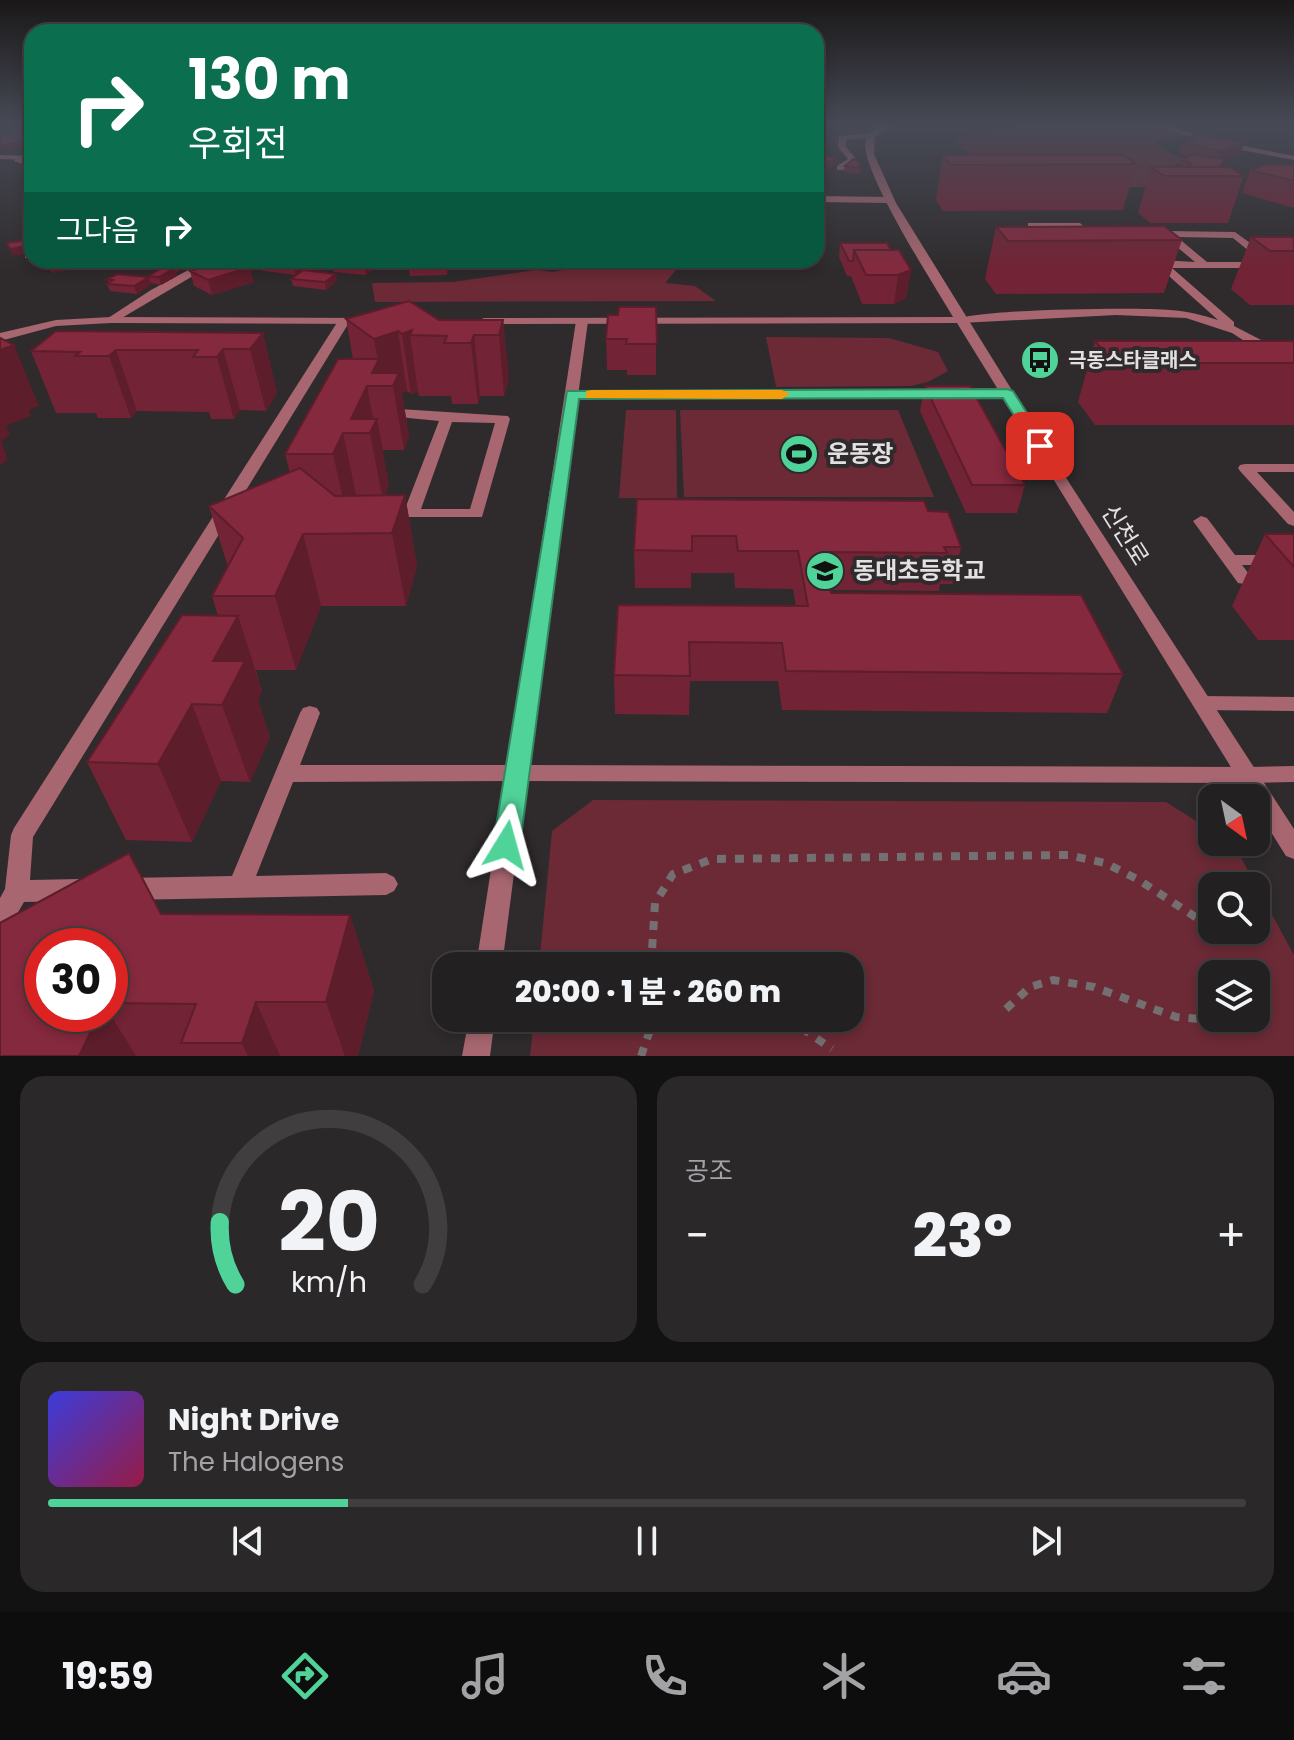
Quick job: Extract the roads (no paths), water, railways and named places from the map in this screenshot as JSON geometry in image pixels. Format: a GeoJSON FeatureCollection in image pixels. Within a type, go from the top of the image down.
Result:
{"type":"FeatureCollection","features":[{"type":"Feature","properties":{"kind":"street","name":"신천로"},"geometry":{"type":"LineString","coordinates":[[878,173],[890,200],[961,320],[1294,849]]}},
{"type":"Feature","properties":{"kind":"street"},"geometry":{"type":"LineString","coordinates":[[824,199],[890,200]]}},
{"type":"Feature","properties":{"kind":"street"},"geometry":{"type":"LineString","coordinates":[[1057,253],[1031,225],[1077,225],[1106,253]]}},
{"type":"Feature","properties":{"kind":"street"},"geometry":{"type":"LineString","coordinates":[[1139,264],[1164,265],[1205,265],[1274,265],[1235,235],[1167,234],[1205,265]]}},
{"type":"Feature","properties":{"kind":"street"},"geometry":{"type":"LineString","coordinates":[[1152,255],[1237,331]]}},
{"type":"Feature","properties":{"kind":"street"},"geometry":{"type":"LineString","coordinates":[[111,320],[200,268]]}},
{"type":"Feature","properties":{"kind":"street"},"geometry":{"type":"LineString","coordinates":[[464,321],[961,320],[1055,313],[1168,312],[1199,317],[1237,331],[1276,353],[1294,369]]}},
{"type":"Feature","properties":{"kind":"street"},"geometry":{"type":"LineString","coordinates":[[0,337],[56,323],[111,320],[374,321]]}},
{"type":"Feature","properties":{"kind":"street"},"geometry":{"type":"LineString","coordinates":[[0,920],[17,891],[22,835],[293,413],[344,321]]}},
{"type":"Feature","properties":{"kind":"street"},"geometry":{"type":"LineString","coordinates":[[491,952],[582,321]]}},
{"type":"Feature","properties":{"kind":"street"},"geometry":{"type":"LineString","coordinates":[[572,395],[1007,394]]}},
{"type":"Feature","properties":{"kind":"street"},"geometry":{"type":"LineString","coordinates":[[371,412],[503,419],[476,514],[411,514],[447,418]]}},
{"type":"Feature","properties":{"kind":"street"},"geometry":{"type":"LineString","coordinates":[[1294,468],[1245,468],[1294,521]]}},
{"type":"Feature","properties":{"kind":"street"},"geometry":{"type":"LineString","coordinates":[[1201,521],[1244,579]]}},
{"type":"Feature","properties":{"kind":"street"},"geometry":{"type":"LineString","coordinates":[[1229,560],[1294,560]]}},
{"type":"Feature","properties":{"kind":"street"},"geometry":{"type":"LineString","coordinates":[[1202,703],[1294,704]]}},
{"type":"Feature","properties":{"kind":"street"},"geometry":{"type":"LineString","coordinates":[[240,887],[310,713]]}},
{"type":"Feature","properties":{"kind":"street"},"geometry":{"type":"LineString","coordinates":[[285,774],[1294,774]]}},
{"type":"Feature","properties":{"kind":"street"},"geometry":{"type":"LineString","coordinates":[[17,891],[386,884]]}},
{"type":"Feature","properties":{"kind":"street"},"geometry":{"type":"LineString","coordinates":[[476,1056],[480,1032]]}},
{"type":"Feature","properties":{"kind":"place","name":"극동스타클래스"},"geometry":{"type":"Point","coordinates":[1040,360]}},
{"type":"Feature","properties":{"kind":"place","name":"운동장"},"geometry":{"type":"Point","coordinates":[799,454]}},
{"type":"Feature","properties":{"kind":"place","name":"동대초등학교"},"geometry":{"type":"Point","coordinates":[825,571]}}]}
